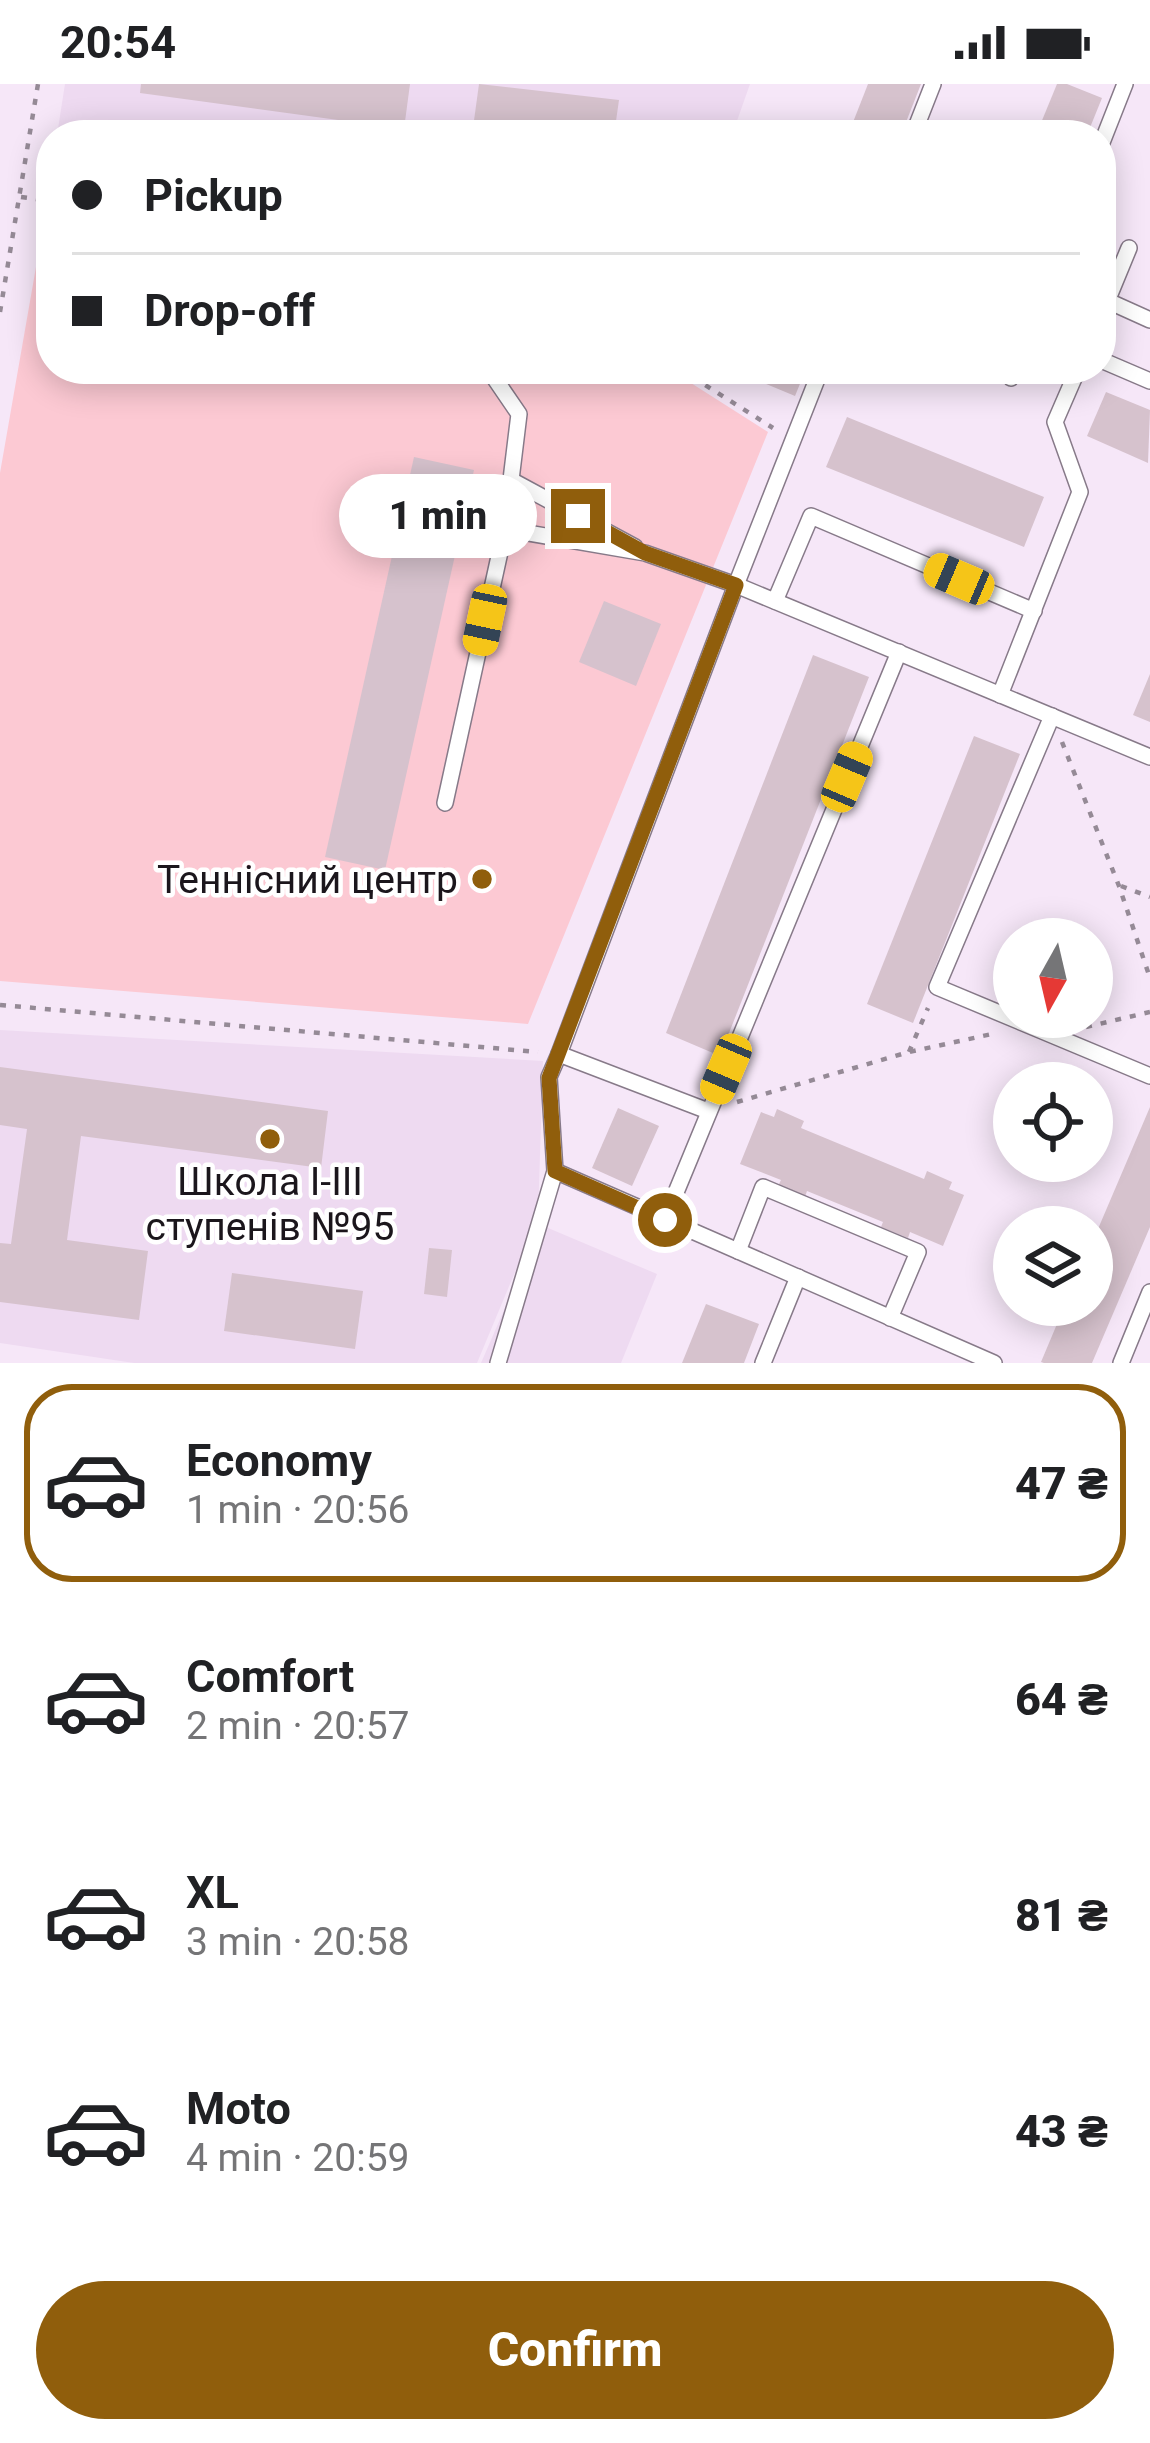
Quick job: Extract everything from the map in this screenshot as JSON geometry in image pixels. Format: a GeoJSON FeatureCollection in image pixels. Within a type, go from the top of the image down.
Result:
{"type":"FeatureCollection","features":[{"type":"Feature","properties":{"kind":"lane"},"geometry":{"type":"LineString","coordinates":[[919,120],[933,84]]}},
{"type":"Feature","properties":{"kind":"lane"},"geometry":{"type":"LineString","coordinates":[[1111,120],[1125,84]]}},
{"type":"Feature","properties":{"kind":"lane"},"geometry":{"type":"LineString","coordinates":[[1116,280],[1129,248]]}},
{"type":"Feature","properties":{"kind":"lane"},"geometry":{"type":"LineString","coordinates":[[1116,312],[1150,320]]}},
{"type":"Feature","properties":{"kind":"lane"},"geometry":{"type":"LineString","coordinates":[[1116,366],[1150,381]]}},
{"type":"Feature","properties":{"kind":"lane"},"geometry":{"type":"LineString","coordinates":[[445,803],[505,530],[519,414],[499,384]]}},
{"type":"Feature","properties":{"kind":"lane"},"geometry":{"type":"LineString","coordinates":[[499,1363],[555,1171],[549,1078],[815,384]]}},
{"type":"Feature","properties":{"kind":"lane"},"geometry":{"type":"LineString","coordinates":[[1000,695],[1080,492],[1055,422],[1071,384]]}},
{"type":"Feature","properties":{"kind":"lane"},"geometry":{"type":"LineString","coordinates":[[511,479],[645,553],[736,585],[1150,758]]}},
{"type":"Feature","properties":{"kind":"lane"},"geometry":{"type":"LineString","coordinates":[[775,601],[811,516],[1034,610]]}},
{"type":"Feature","properties":{"kind":"lane"},"geometry":{"type":"LineString","coordinates":[[505,530],[645,553]]}},
{"type":"Feature","properties":{"kind":"lane"},"geometry":{"type":"LineString","coordinates":[[665,1220],[899,652]]}},
{"type":"Feature","properties":{"kind":"lane"},"geometry":{"type":"LineString","coordinates":[[993,1010],[937,987],[1052,716]]}},
{"type":"Feature","properties":{"kind":"lane"},"geometry":{"type":"LineString","coordinates":[[1059,1038],[1150,1076]]}},
{"type":"Feature","properties":{"kind":"lane"},"geometry":{"type":"LineString","coordinates":[[559,1054],[708,1111]]}},
{"type":"Feature","properties":{"kind":"lane"},"geometry":{"type":"LineString","coordinates":[[555,1171],[890,1318],[967,1358],[994,1363]]}},
{"type":"Feature","properties":{"kind":"lane"},"geometry":{"type":"LineString","coordinates":[[738,1251],[763,1187],[917,1252],[890,1318]]}},
{"type":"Feature","properties":{"kind":"lane"},"geometry":{"type":"LineString","coordinates":[[763,1363],[798,1277]]}},
{"type":"Feature","properties":{"kind":"lane"},"geometry":{"type":"LineString","coordinates":[[1121,1363],[1150,1292]]}},
{"type":"Feature","properties":{"kind":"path"},"geometry":{"type":"LineString","coordinates":[[0,312],[38,84]]}},
{"type":"Feature","properties":{"kind":"path"},"geometry":{"type":"LineString","coordinates":[[19,196],[36,199]]}},
{"type":"Feature","properties":{"kind":"path"},"geometry":{"type":"LineString","coordinates":[[704,384],[793,440]]}},
{"type":"Feature","properties":{"kind":"path"},"geometry":{"type":"LineString","coordinates":[[1052,716],[1150,978]]}},
{"type":"Feature","properties":{"kind":"path"},"geometry":{"type":"LineString","coordinates":[[1119,886],[1150,897]]}},
{"type":"Feature","properties":{"kind":"path"},"geometry":{"type":"LineString","coordinates":[[909,1052],[937,987]]}},
{"type":"Feature","properties":{"kind":"path"},"geometry":{"type":"LineString","coordinates":[[0,1005],[559,1054]]}},
{"type":"Feature","properties":{"kind":"path"},"geometry":{"type":"LineString","coordinates":[[1113,1021],[1150,1012]]}},
{"type":"Feature","properties":{"kind":"path"},"geometry":{"type":"LineString","coordinates":[[708,1111],[909,1052],[993,1034]]}},
{"type":"Feature","properties":{"kind":"shaded area"},"geometry":{"type":"Polygon","coordinates":[[[65,84],[750,84],[737,120],[59,120],[65,84]]]}},
{"type":"Feature","properties":{"kind":"shaded area"},"geometry":{"type":"Polygon","coordinates":[[[36,267],[36,384],[693,384],[768,432],[528,1024],[0,981],[0,473],[36,267]]]}},
{"type":"Feature","properties":{"kind":"shaded area","name":"Школа І-ІІІ ступенів №95"},"geometry":{"type":"Polygon","coordinates":[[[0,1030],[543,1061],[538,1217],[477,1363],[134,1363],[0,1343],[0,1030]]]}},
{"type":"Feature","properties":{"kind":"shaded area"},"geometry":{"type":"Polygon","coordinates":[[[541,1225],[657,1274],[621,1363],[481,1363],[541,1225]]]}},
{"type":"Feature","properties":{"kind":"building"},"geometry":{"type":"Polygon","coordinates":[[[141,84],[410,84],[405,120],[338,120],[140,93],[141,84]]]}},
{"type":"Feature","properties":{"kind":"building"},"geometry":{"type":"Polygon","coordinates":[[[479,84],[619,100],[616,120],[474,120],[479,84]]]}},
{"type":"Feature","properties":{"kind":"building"},"geometry":{"type":"Polygon","coordinates":[[[868,84],[921,84],[907,120],[854,120],[868,84]]]}},
{"type":"Feature","properties":{"kind":"building"},"geometry":{"type":"Polygon","coordinates":[[[1057,84],[1102,98],[1093,120],[1042,120],[1057,84]]]}},
{"type":"Feature","properties":{"kind":"building"},"geometry":{"type":"Polygon","coordinates":[[[766,384],[800,384],[795,396],[766,384]]]}},
{"type":"Feature","properties":{"kind":"building"},"geometry":{"type":"Polygon","coordinates":[[[1106,392],[1150,410],[1148,463],[1087,436],[1106,392]]]}},
{"type":"Feature","properties":{"kind":"building"},"geometry":{"type":"Polygon","coordinates":[[[847,417],[1044,497],[1024,547],[826,467],[847,417]]]}},
{"type":"Feature","properties":{"kind":"building"},"geometry":{"type":"Polygon","coordinates":[[[414,457],[474,470],[385,870],[325,857],[414,457]]]}},
{"type":"Feature","properties":{"kind":"building"},"geometry":{"type":"Polygon","coordinates":[[[604,601],[661,624],[636,686],[579,662],[604,601]]]}},
{"type":"Feature","properties":{"kind":"building"},"geometry":{"type":"Polygon","coordinates":[[[813,655],[869,677],[720,1056],[666,1033],[813,655]]]}},
{"type":"Feature","properties":{"kind":"building"},"geometry":{"type":"Polygon","coordinates":[[[1150,674],[1150,722],[1133,715],[1150,674]]]}},
{"type":"Feature","properties":{"kind":"building"},"geometry":{"type":"Polygon","coordinates":[[[974,736],[1020,754],[913,1023],[867,1004],[974,736]]]}},
{"type":"Feature","properties":{"kind":"building"},"geometry":{"type":"Polygon","coordinates":[[[0,1067],[328,1111],[321,1168],[81,1136],[67,1240],[148,1251],[139,1320],[0,1302],[0,1243],[11,1244],[27,1129],[0,1125],[0,1067]]]}},
{"type":"Feature","properties":{"kind":"building"},"geometry":{"type":"Polygon","coordinates":[[[1150,1107],[1150,1227],[1113,1314],[1113,1206],[1108,1206],[1150,1107]]]}},
{"type":"Feature","properties":{"kind":"building"},"geometry":{"type":"Polygon","coordinates":[[[618,1108],[659,1126],[632,1186],[592,1168],[618,1108]]]}},
{"type":"Feature","properties":{"kind":"building"},"geometry":{"type":"Polygon","coordinates":[[[777,1109],[804,1121],[801,1128],[924,1179],[927,1171],[952,1182],[949,1189],[964,1195],[943,1246],[910,1232],[908,1238],[881,1227],[883,1222],[807,1191],[805,1197],[778,1186],[781,1180],[740,1164],[761,1112],[774,1117],[777,1109]]]}},
{"type":"Feature","properties":{"kind":"building"},"geometry":{"type":"Polygon","coordinates":[[[429,1248],[452,1250],[447,1297],[424,1294],[429,1248]]]}},
{"type":"Feature","properties":{"kind":"building"},"geometry":{"type":"Polygon","coordinates":[[[232,1273],[363,1291],[355,1349],[224,1331],[232,1273]]]}},
{"type":"Feature","properties":{"kind":"building"},"geometry":{"type":"Polygon","coordinates":[[[706,1304],[759,1324],[744,1363],[682,1363],[706,1304]]]}},
{"type":"Feature","properties":{"kind":"building"},"geometry":{"type":"Polygon","coordinates":[[[1056,1326],[1108,1326],[1092,1363],[1041,1362],[1056,1326]]]}},
{"type":"Feature","properties":{"kind":"place","name":"Теннісний центр"},"geometry":{"type":"Point","coordinates":[482,879]}},
{"type":"Feature","properties":{"kind":"place","name":"Школа І-ІІІ ступенів №95"},"geometry":{"type":"Point","coordinates":[270,1139]}},
{"type":"Feature","properties":{"kind":"route"},"geometry":{"type":"LineString","coordinates":[[578,516],[645,553],[736,585],[549,1078],[555,1171],[665,1220]]}}]}
